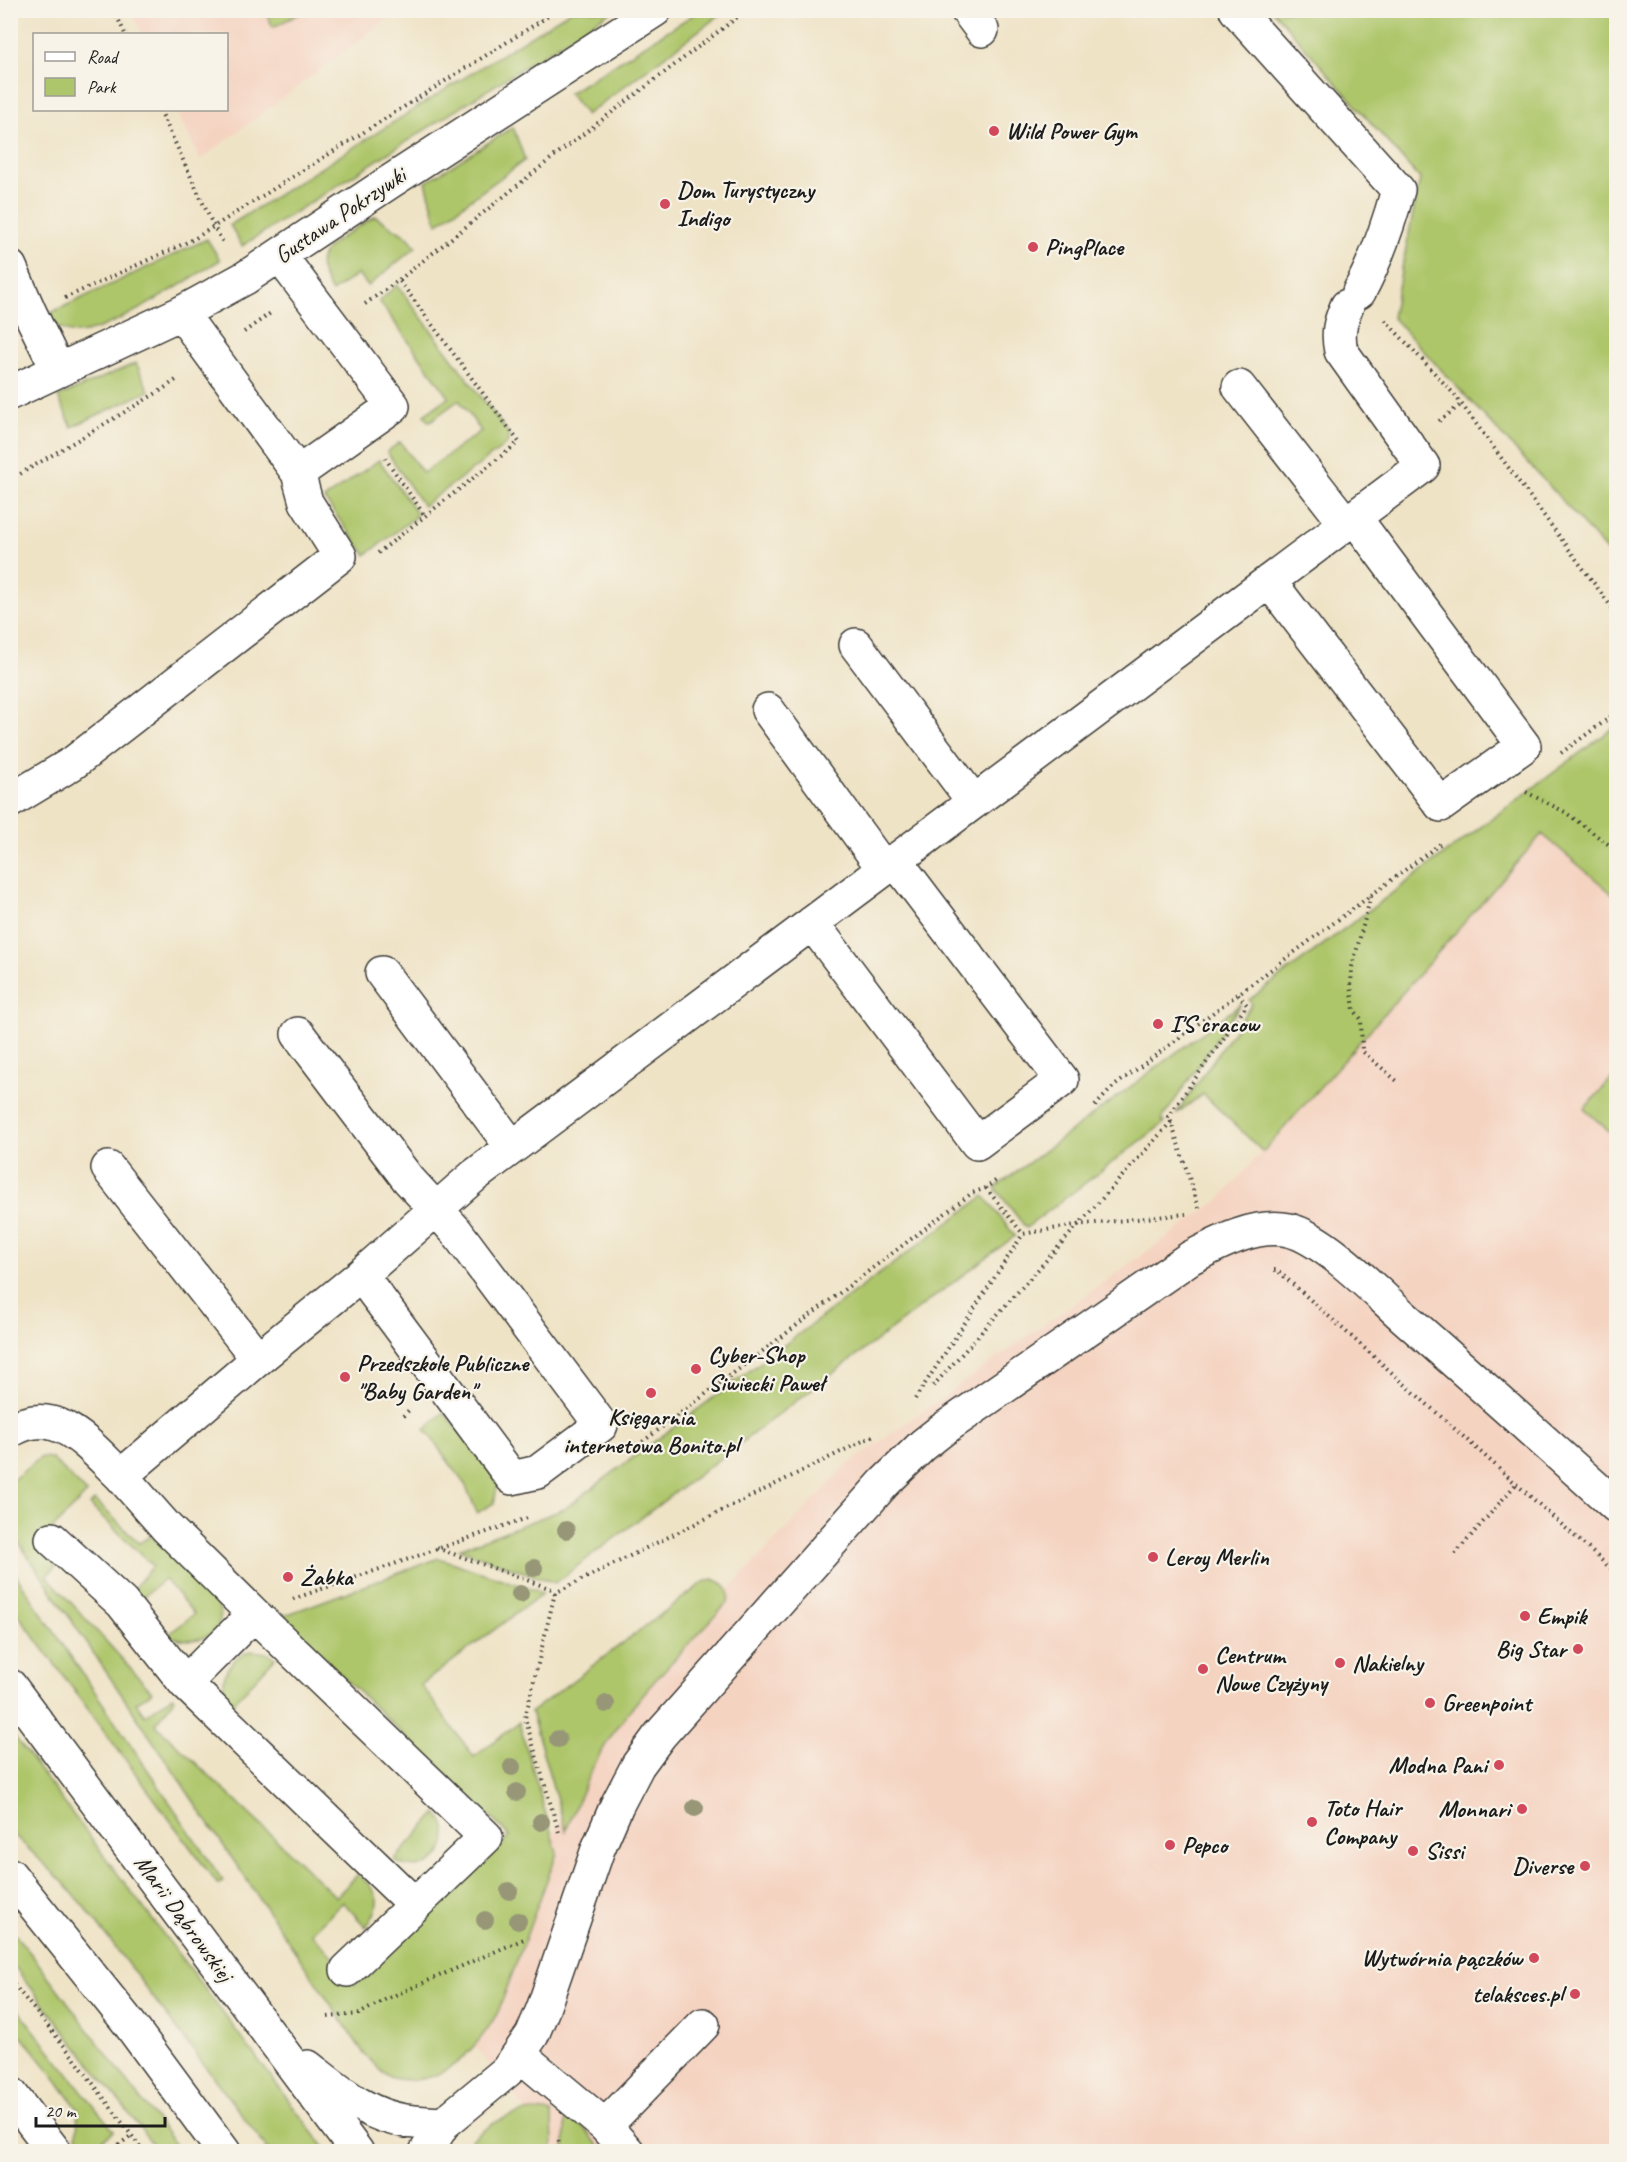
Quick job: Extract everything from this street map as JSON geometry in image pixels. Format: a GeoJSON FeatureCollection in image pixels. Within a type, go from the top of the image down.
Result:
{"type":"FeatureCollection","features":[{"type":"Feature","properties":{"kind":"street","name":"Gustawa Pokrzywki"},"geometry":{"type":"LineString","coordinates":[[10,393],[181,313],[280,256],[655,10]]}},
{"type":"Feature","properties":{"kind":"street"},"geometry":{"type":"LineString","coordinates":[[121,1476],[361,1275],[435,1208],[512,1147],[1423,466],[1341,351],[1338,338],[1339,324],[1361,303],[1370,271],[1388,228],[1398,190],[1236,10]]}},
{"type":"Feature","properties":{"kind":"street"},"geometry":{"type":"LineString","coordinates":[[280,256],[393,406],[298,473]]}},
{"type":"Feature","properties":{"kind":"street"},"geometry":{"type":"LineString","coordinates":[[10,267],[58,370]]}},
{"type":"Feature","properties":{"kind":"street"},"geometry":{"type":"LineString","coordinates":[[10,801],[73,763],[340,556],[306,502],[298,473],[181,313]]}},
{"type":"Feature","properties":{"kind":"street"},"geometry":{"type":"LineString","coordinates":[[1239,387],[1350,521],[1524,746],[1441,806],[1269,581]]}},
{"type":"Feature","properties":{"kind":"street"},"geometry":{"type":"LineString","coordinates":[[856,645],[974,802]]}},
{"type":"Feature","properties":{"kind":"street"},"geometry":{"type":"LineString","coordinates":[[768,710],[1062,1080],[977,1143],[812,923]]}},
{"type":"Feature","properties":{"kind":"street"},"geometry":{"type":"LineString","coordinates":[[382,974],[512,1147]]}},
{"type":"Feature","properties":{"kind":"street"},"geometry":{"type":"LineString","coordinates":[[298,1034],[408,1179],[455,1230],[601,1425],[538,1472],[512,1478],[361,1275]]}},
{"type":"Feature","properties":{"kind":"street"},"geometry":{"type":"LineString","coordinates":[[108,1168],[258,1359]]}},
{"type":"Feature","properties":{"kind":"street"},"geometry":{"type":"LineString","coordinates":[[426,2151],[443,2124],[491,2087],[507,2071],[532,2035],[598,1849],[617,1804],[638,1765],[660,1735],[884,1483],[923,1445],[1171,1270],[1218,1244],[1270,1229],[1289,1230],[1312,1239],[1361,1279],[1617,1506]]}},
{"type":"Feature","properties":{"kind":"street"},"geometry":{"type":"LineString","coordinates":[[10,1431],[34,1420],[63,1426],[76,1435],[121,1476],[167,1528],[254,1614],[486,1837],[347,1971]]}},
{"type":"Feature","properties":{"kind":"street"},"geometry":{"type":"LineString","coordinates":[[52,1539],[122,1603],[185,1683],[415,1905]]}},
{"type":"Feature","properties":{"kind":"street"},"geometry":{"type":"LineString","coordinates":[[185,1683],[254,1614]]}},
{"type":"Feature","properties":{"kind":"street","name":"Marii Dąbrowskiej"},"geometry":{"type":"LineString","coordinates":[[10,1686],[357,2151]]}},
{"type":"Feature","properties":{"kind":"street"},"geometry":{"type":"LineString","coordinates":[[10,1875],[75,1953],[224,2151]]}},
{"type":"Feature","properties":{"kind":"street"},"geometry":{"type":"LineString","coordinates":[[605,2126],[703,2025]]}},
{"type":"Feature","properties":{"kind":"street"},"geometry":{"type":"LineString","coordinates":[[278,2045],[362,2107],[406,2121],[443,2124]]}},
{"type":"Feature","properties":{"kind":"street"},"geometry":{"type":"LineString","coordinates":[[520,2055],[605,2126],[628,2151]]}},
{"type":"Feature","properties":{"kind":"street"},"geometry":{"type":"LineString","coordinates":[[10,2093],[55,2151]]}},
{"type":"Feature","properties":{"kind":"street"},"geometry":{"type":"LineString","coordinates":[[205,2126],[235,2151]]}},
{"type":"Feature","properties":{"kind":"path"},"geometry":{"type":"LineString","coordinates":[[114,10],[125,33]]}},
{"type":"Feature","properties":{"kind":"path"},"geometry":{"type":"LineString","coordinates":[[60,300],[194,239],[558,10]]}},
{"type":"Feature","properties":{"kind":"path"},"geometry":{"type":"LineString","coordinates":[[10,480],[160,391],[268,315],[289,303],[348,315],[399,280],[558,154],[747,10]]}},
{"type":"Feature","properties":{"kind":"path"},"geometry":{"type":"LineString","coordinates":[[160,111],[214,227],[226,246]]}},
{"type":"Feature","properties":{"kind":"path"},"geometry":{"type":"LineString","coordinates":[[399,280],[519,442]]}},
{"type":"Feature","properties":{"kind":"path"},"geometry":{"type":"LineString","coordinates":[[1361,303],[1462,404],[1617,613]]}},
{"type":"Feature","properties":{"kind":"path"},"geometry":{"type":"LineString","coordinates":[[1456,408],[1462,404]]}},
{"type":"Feature","properties":{"kind":"path"},"geometry":{"type":"LineString","coordinates":[[384,457],[425,516]]}},
{"type":"Feature","properties":{"kind":"path"},"geometry":{"type":"LineString","coordinates":[[1553,760],[1617,713]]}},
{"type":"Feature","properties":{"kind":"path"},"geometry":{"type":"LineString","coordinates":[[1516,787],[1565,812],[1617,850]]}},
{"type":"Feature","properties":{"kind":"path"},"geometry":{"type":"LineString","coordinates":[[1089,1112],[1113,1088],[1444,841]]}},
{"type":"Feature","properties":{"kind":"path"},"geometry":{"type":"LineString","coordinates":[[1371,894],[1352,967],[1351,986],[1354,1010],[1361,1019],[1362,1051],[1397,1081]]}},
{"type":"Feature","properties":{"kind":"path"},"geometry":{"type":"LineString","coordinates":[[1201,1213],[1168,1118],[1247,1005],[1238,993]]}},
{"type":"Feature","properties":{"kind":"path"},"geometry":{"type":"LineString","coordinates":[[930,1388],[1171,1122]]}},
{"type":"Feature","properties":{"kind":"path"},"geometry":{"type":"LineString","coordinates":[[625,1456],[972,1194],[986,1188],[1005,1174]]}},
{"type":"Feature","properties":{"kind":"path"},"geometry":{"type":"LineString","coordinates":[[986,1188],[1023,1234]]}},
{"type":"Feature","properties":{"kind":"path"},"geometry":{"type":"LineString","coordinates":[[923,1397],[914,1404],[1023,1234],[1076,1225],[1190,1214]]}},
{"type":"Feature","properties":{"kind":"path"},"geometry":{"type":"LineString","coordinates":[[1266,1270],[1277,1270],[1617,1573]]}},
{"type":"Feature","properties":{"kind":"path"},"geometry":{"type":"LineString","coordinates":[[555,1593],[879,1433]]}},
{"type":"Feature","properties":{"kind":"path"},"geometry":{"type":"LineString","coordinates":[[1455,1554],[1517,1483]]}},
{"type":"Feature","properties":{"kind":"path"},"geometry":{"type":"LineString","coordinates":[[290,1600],[537,1514]]}},
{"type":"Feature","properties":{"kind":"path"},"geometry":{"type":"LineString","coordinates":[[436,1548],[552,1589],[555,1593]]}},
{"type":"Feature","properties":{"kind":"path"},"geometry":{"type":"LineString","coordinates":[[555,1593],[525,1718],[563,1846]]}},
{"type":"Feature","properties":{"kind":"path"},"geometry":{"type":"LineString","coordinates":[[328,2017],[359,2014],[384,2000],[526,1938]]}},
{"type":"Feature","properties":{"kind":"path"},"geometry":{"type":"LineString","coordinates":[[10,1980],[74,2058],[144,2151]]}},
{"type":"Feature","properties":{"kind":"path"},"geometry":{"type":"LineString","coordinates":[[109,2151],[132,2135]]}},
{"type":"Feature","properties":{"kind":"shaded area"},"geometry":{"type":"Polygon","coordinates":[[[131,11],[398,11],[200,160],[176,111],[228,111],[228,33],[142,33],[131,11]]]}},
{"type":"Feature","properties":{"kind":"shaded area","name":"Centrum Nowe Czyżyny"},"geometry":{"type":"Polygon","coordinates":[[[1542,834],[1616,897],[1616,1074],[1584,1108],[1616,1137],[1616,2151],[558,2151],[464,2032],[592,1750],[633,1690],[847,1465],[1219,1200],[1542,834]]]}},
{"type":"Feature","properties":{"kind":"green space"},"geometry":{"type":"Polygon","coordinates":[[[572,10],[612,11],[242,246],[230,225],[572,10]]]}},
{"type":"Feature","properties":{"kind":"green space"},"geometry":{"type":"Polygon","coordinates":[[[265,11],[305,11],[273,27],[265,11]]]}},
{"type":"Feature","properties":{"kind":"green space"},"geometry":{"type":"Polygon","coordinates":[[[699,11],[725,11],[586,115],[569,93],[699,11]]]}},
{"type":"Feature","properties":{"kind":"green space"},"geometry":{"type":"Polygon","coordinates":[[[1273,11],[1616,11],[1616,562],[1551,488],[1392,317],[1420,179],[1273,11]]]}},
{"type":"Feature","properties":{"kind":"green space"},"geometry":{"type":"Polygon","coordinates":[[[513,127],[525,160],[437,224],[426,182],[513,127]]]}},
{"type":"Feature","properties":{"kind":"green space"},"geometry":{"type":"Polygon","coordinates":[[[375,216],[409,238],[416,247],[368,286],[358,274],[332,292],[321,268],[322,255],[333,243],[375,216]]]}},
{"type":"Feature","properties":{"kind":"green space"},"geometry":{"type":"Polygon","coordinates":[[[207,239],[220,260],[108,325],[76,333],[58,328],[44,316],[207,239]]]}},
{"type":"Feature","properties":{"kind":"green space"},"geometry":{"type":"Polygon","coordinates":[[[397,285],[509,434],[507,444],[423,506],[387,452],[400,442],[423,473],[481,431],[459,400],[429,422],[424,415],[449,397],[379,301],[397,285]]]}},
{"type":"Feature","properties":{"kind":"green space"},"geometry":{"type":"Polygon","coordinates":[[[136,363],[149,391],[72,427],[58,397],[136,363]]]}},
{"type":"Feature","properties":{"kind":"green space"},"geometry":{"type":"Polygon","coordinates":[[[379,460],[416,512],[415,517],[366,555],[324,499],[379,460]]]}},
{"type":"Feature","properties":{"kind":"green space"},"geometry":{"type":"Polygon","coordinates":[[[1616,726],[1616,897],[1542,834],[1263,1152],[1203,1094],[1176,1114],[1252,1004],[1249,1000],[1616,726]]]}},
{"type":"Feature","properties":{"kind":"green space"},"geometry":{"type":"Polygon","coordinates":[[[1241,1004],[1162,1119],[1164,1123],[1026,1228],[995,1188],[1241,1004]]]}},
{"type":"Feature","properties":{"kind":"green space"},"geometry":{"type":"Polygon","coordinates":[[[1616,1074],[1616,1137],[1584,1109],[1616,1074]]]}},
{"type":"Feature","properties":{"kind":"green space"},"geometry":{"type":"Polygon","coordinates":[[[984,1196],[1015,1236],[555,1583],[459,1549],[564,1509],[984,1196]]]}},
{"type":"Feature","properties":{"kind":"green space"},"geometry":{"type":"Polygon","coordinates":[[[444,1412],[498,1482],[494,1503],[477,1513],[466,1486],[425,1429],[444,1412]]]}},
{"type":"Feature","properties":{"kind":"green space"},"geometry":{"type":"Polygon","coordinates":[[[40,1458],[52,1459],[87,1493],[36,1546],[56,1566],[47,1576],[152,1692],[136,1703],[145,1715],[173,1696],[175,1698],[155,1724],[336,1897],[358,1874],[375,1893],[377,1905],[366,1927],[343,1902],[311,1933],[354,1985],[510,1836],[280,1617],[439,1558],[543,1593],[421,1685],[474,1757],[519,1722],[557,1853],[498,2012],[474,2047],[453,2066],[427,2078],[399,2079],[387,2075],[365,2055],[11,1531],[10,1482],[40,1458]]]}},
{"type":"Feature","properties":{"kind":"green space"},"geometry":{"type":"Polygon","coordinates":[[[95,1500],[139,1543],[151,1536],[215,1599],[220,1611],[220,1621],[216,1629],[200,1639],[179,1639],[168,1635],[194,1614],[165,1579],[139,1600],[132,1590],[153,1566],[90,1505],[95,1500]]]}},
{"type":"Feature","properties":{"kind":"green space"},"geometry":{"type":"Polygon","coordinates":[[[11,1568],[223,1881],[218,1885],[11,1605],[11,1568]]]}},
{"type":"Feature","properties":{"kind":"green space"},"geometry":{"type":"Polygon","coordinates":[[[712,1579],[726,1587],[728,1602],[659,1676],[612,1735],[589,1774],[566,1831],[531,1712],[704,1582],[712,1579]]]}},
{"type":"Feature","properties":{"kind":"green space"},"geometry":{"type":"Polygon","coordinates":[[[251,1651],[268,1653],[275,1658],[231,1706],[224,1689],[226,1673],[235,1660],[251,1651]]]}},
{"type":"Feature","properties":{"kind":"green space"},"geometry":{"type":"Polygon","coordinates":[[[10,1731],[327,2151],[269,2151],[90,1914],[63,1882],[11,1832],[10,1731]]]}},
{"type":"Feature","properties":{"kind":"green space"},"geometry":{"type":"Polygon","coordinates":[[[437,1813],[444,1825],[446,1836],[444,1847],[438,1856],[419,1867],[407,1866],[394,1860],[437,1813]]]}},
{"type":"Feature","properties":{"kind":"green space"},"geometry":{"type":"Polygon","coordinates":[[[11,1930],[180,2151],[158,2151],[11,1962],[11,1930]]]}},
{"type":"Feature","properties":{"kind":"green space"},"geometry":{"type":"Polygon","coordinates":[[[10,2000],[114,2131],[88,2150],[77,2136],[78,2109],[11,2023],[10,2000]]]}},
{"type":"Feature","properties":{"kind":"green space"},"geometry":{"type":"Polygon","coordinates":[[[534,2111],[552,2113],[553,2151],[478,2151],[471,2140],[500,2120],[534,2111]]]}},
{"type":"Feature","properties":{"kind":"green space"},"geometry":{"type":"Polygon","coordinates":[[[565,2115],[585,2129],[603,2151],[565,2151],[565,2115]]]}},
{"type":"Feature","properties":{"kind":"place","name":"Wild Power Gym"},"geometry":{"type":"Point","coordinates":[994,131]}},
{"type":"Feature","properties":{"kind":"place","name":"Dom Turystyczny Indigo"},"geometry":{"type":"Point","coordinates":[665,204]}},
{"type":"Feature","properties":{"kind":"place","name":"PingPlace"},"geometry":{"type":"Point","coordinates":[1033,247]}},
{"type":"Feature","properties":{"kind":"place","name":"I'S cracow"},"geometry":{"type":"Point","coordinates":[1158,1024]}},
{"type":"Feature","properties":{"kind":"place","name":"Cyber-Shop Siwiecki Paweł"},"geometry":{"type":"Point","coordinates":[696,1369]}},
{"type":"Feature","properties":{"kind":"place","name":"Przedszkole Publiczne \"Baby Garden\""},"geometry":{"type":"Point","coordinates":[345,1377]}},
{"type":"Feature","properties":{"kind":"place","name":"Księgarnia internetowa Bonito.pl"},"geometry":{"type":"Point","coordinates":[651,1393]}},
{"type":"Feature","properties":{"kind":"place","name":"Leroy Merlin"},"geometry":{"type":"Point","coordinates":[1153,1557]}},
{"type":"Feature","properties":{"kind":"place","name":"Żabka"},"geometry":{"type":"Point","coordinates":[288,1577]}},
{"type":"Feature","properties":{"kind":"place","name":"Empik"},"geometry":{"type":"Point","coordinates":[1525,1616]}},
{"type":"Feature","properties":{"kind":"place","name":"Big Star"},"geometry":{"type":"Point","coordinates":[1578,1649]}},
{"type":"Feature","properties":{"kind":"place","name":"Nakielny"},"geometry":{"type":"Point","coordinates":[1340,1663]}},
{"type":"Feature","properties":{"kind":"place","name":"Centrum Nowe Czyżyny"},"geometry":{"type":"Point","coordinates":[1203,1669]}},
{"type":"Feature","properties":{"kind":"place","name":"Greenpoint"},"geometry":{"type":"Point","coordinates":[1430,1703]}},
{"type":"Feature","properties":{"kind":"place","name":"Modna Pani"},"geometry":{"type":"Point","coordinates":[1499,1765]}},
{"type":"Feature","properties":{"kind":"place","name":"Monnari"},"geometry":{"type":"Point","coordinates":[1522,1809]}},
{"type":"Feature","properties":{"kind":"place","name":"Toto Hair Company"},"geometry":{"type":"Point","coordinates":[1312,1822]}},
{"type":"Feature","properties":{"kind":"place","name":"Pepco"},"geometry":{"type":"Point","coordinates":[1170,1845]}},
{"type":"Feature","properties":{"kind":"place","name":"Sissi"},"geometry":{"type":"Point","coordinates":[1413,1851]}},
{"type":"Feature","properties":{"kind":"place","name":"Diverse"},"geometry":{"type":"Point","coordinates":[1585,1866]}},
{"type":"Feature","properties":{"kind":"place","name":"Wytwórnia pączków"},"geometry":{"type":"Point","coordinates":[1534,1958]}},
{"type":"Feature","properties":{"kind":"place","name":"telaksces.pl"},"geometry":{"type":"Point","coordinates":[1575,1994]}}]}
